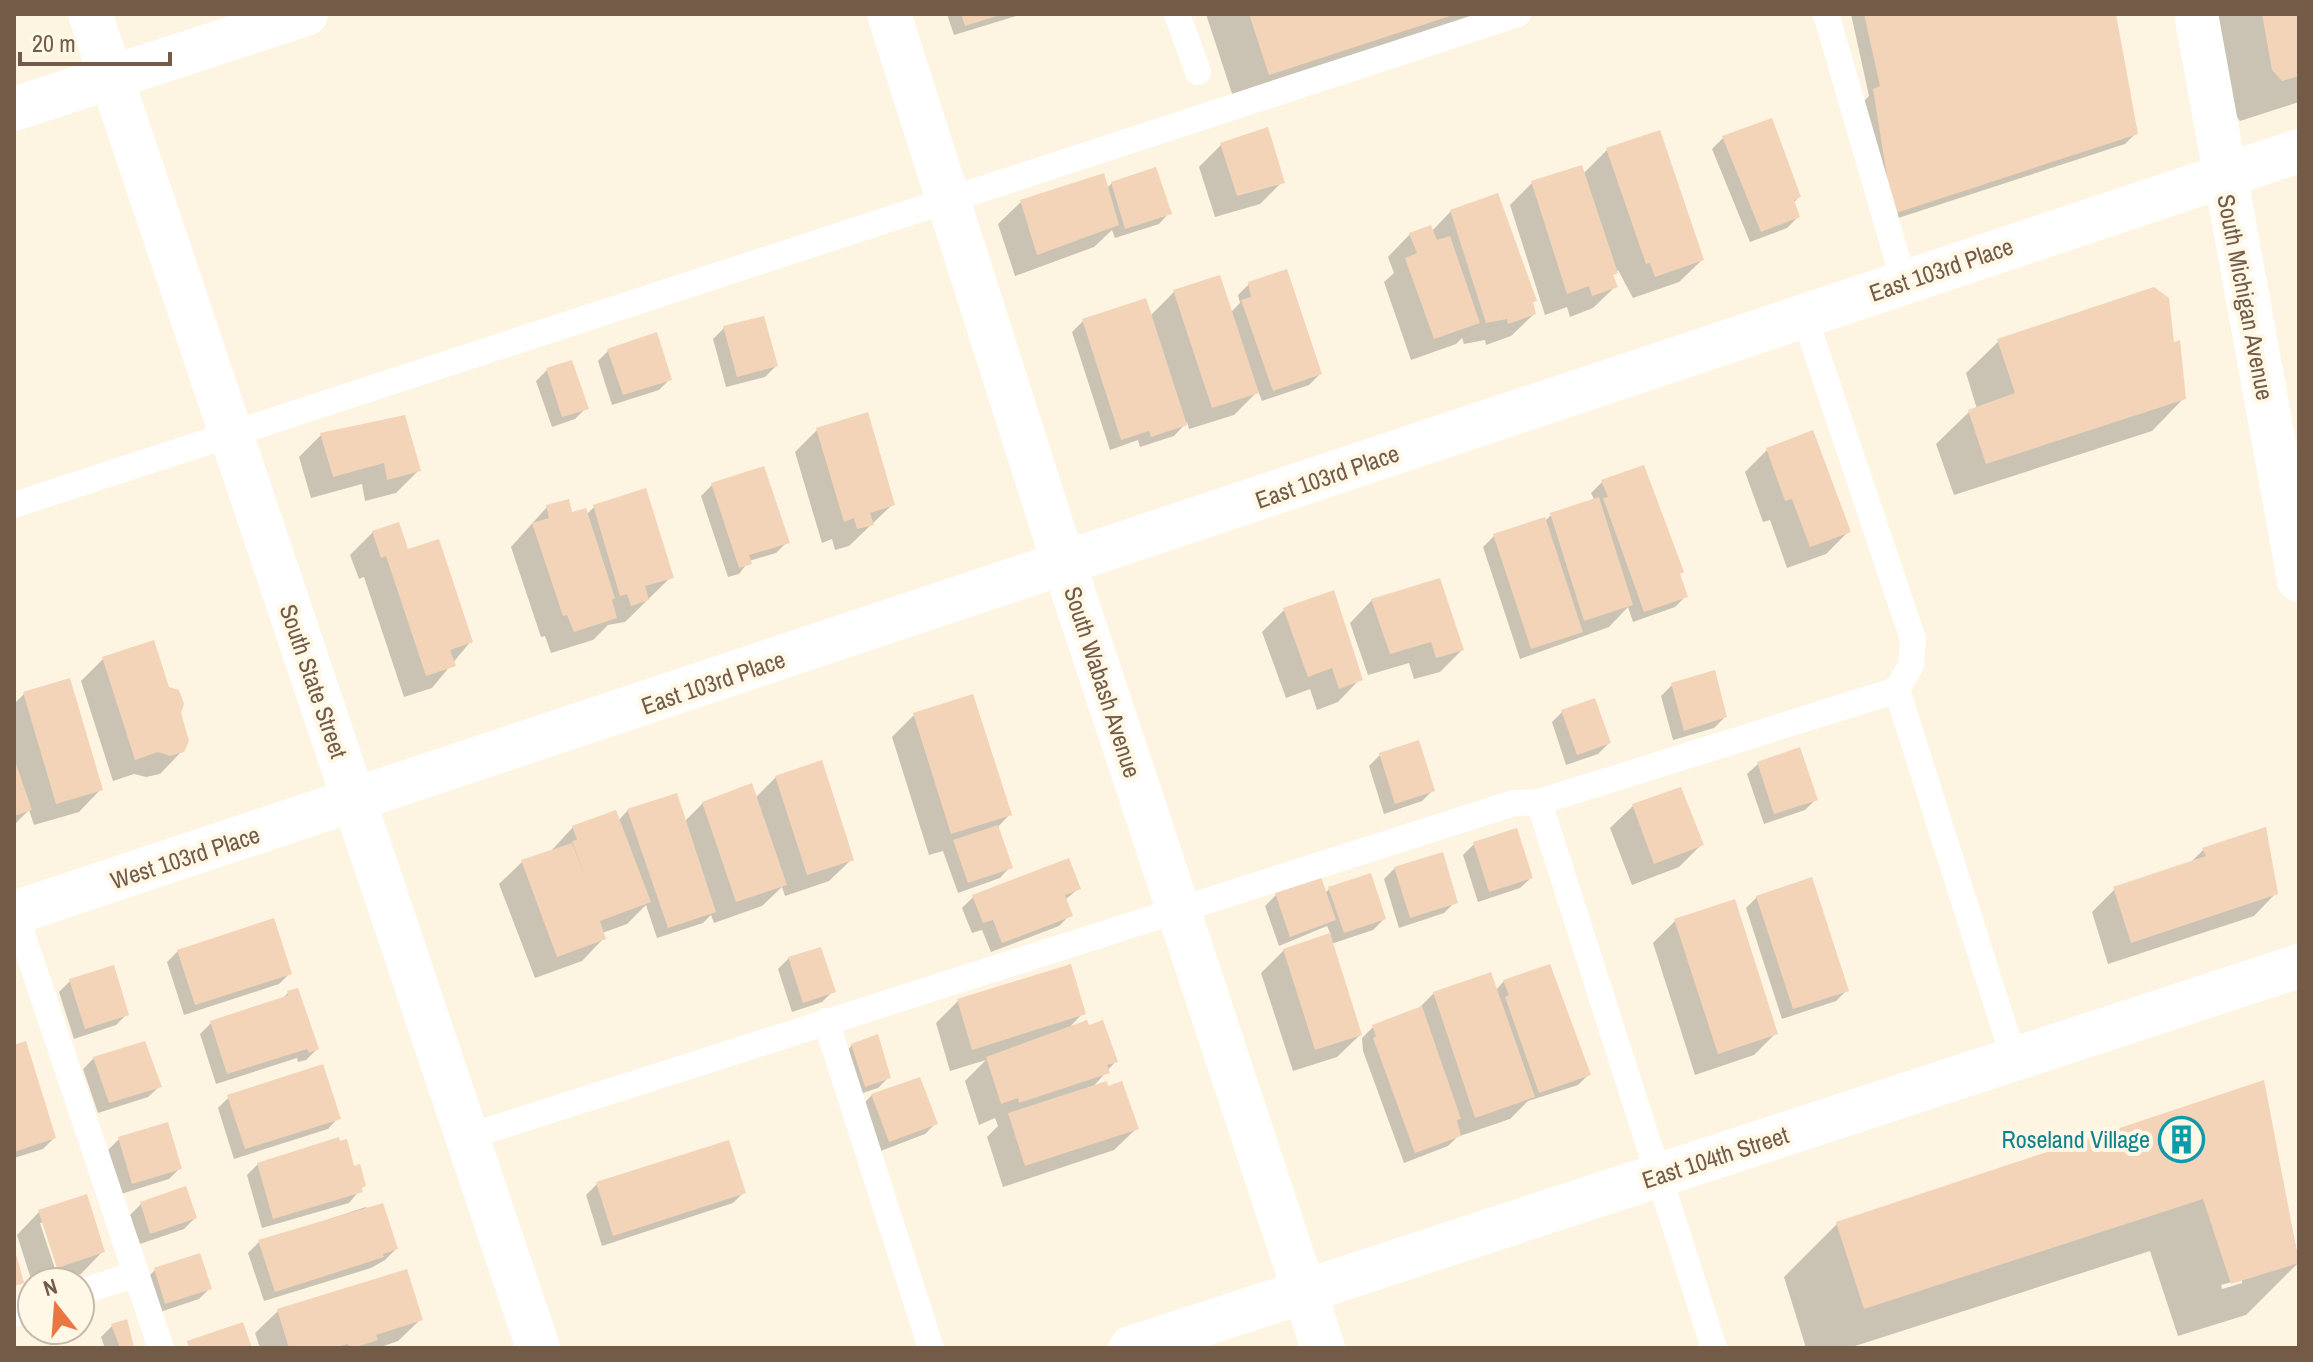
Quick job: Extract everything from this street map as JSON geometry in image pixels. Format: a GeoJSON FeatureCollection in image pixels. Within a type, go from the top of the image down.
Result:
{"type":"FeatureCollection","features":[{"type":"Feature","properties":{"kind":"street","name":"South State Street"},"geometry":{"type":"LineString","coordinates":[[90,14],[538,1348]]}},
{"type":"Feature","properties":{"kind":"street"},"geometry":{"type":"LineString","coordinates":[[14,109],[306,14]]}},
{"type":"Feature","properties":{"kind":"street","name":"South Wabash Avenue"},"geometry":{"type":"LineString","coordinates":[[889,14],[1064,564],[1323,1348]]}},
{"type":"Feature","properties":{"kind":"street","name":"South Michigan Avenue"},"geometry":{"type":"LineString","coordinates":[[2196,14],[2299,580]]}},
{"type":"Feature","properties":{"kind":"street","name":"East 103rd Place"},"geometry":{"type":"LineString","coordinates":[[356,802],[2299,151]]}},
{"type":"Feature","properties":{"kind":"street","name":"West 103rd Place"},"geometry":{"type":"LineString","coordinates":[[14,913],[356,802]]}},
{"type":"Feature","properties":{"kind":"street","name":"East 104th Street"},"geometry":{"type":"LineString","coordinates":[[1131,1348],[2299,966]]}},
{"type":"Feature","properties":{"kind":"lane"},"geometry":{"type":"LineString","coordinates":[[1177,14],[1198,72]]}},
{"type":"Feature","properties":{"kind":"lane"},"geometry":{"type":"LineString","coordinates":[[14,505],[1518,14]]}},
{"type":"Feature","properties":{"kind":"lane"},"geometry":{"type":"LineString","coordinates":[[1826,14],[1904,282]]}},
{"type":"Feature","properties":{"kind":"lane"},"geometry":{"type":"LineString","coordinates":[[467,1137],[1177,907],[1514,803],[1539,802],[1897,690],[1911,665],[1913,639],[1804,315]]}},
{"type":"Feature","properties":{"kind":"lane"},"geometry":{"type":"LineString","coordinates":[[1897,690],[2014,1059]]}},
{"type":"Feature","properties":{"kind":"lane"},"geometry":{"type":"LineString","coordinates":[[1539,802],[1656,1176],[1714,1348]]}},
{"type":"Feature","properties":{"kind":"lane"},"geometry":{"type":"LineString","coordinates":[[14,913],[161,1348]]}},
{"type":"Feature","properties":{"kind":"lane"},"geometry":{"type":"LineString","coordinates":[[826,1021],[931,1348]]}},
{"type":"Feature","properties":{"kind":"lane"},"geometry":{"type":"LineString","coordinates":[[96,1287],[136,1274]]}},
{"type":"Feature","properties":{"kind":"building"},"geometry":{"type":"Polygon","coordinates":[[[961,14],[1000,14],[1000,15],[965,26],[961,14]]]}},
{"type":"Feature","properties":{"kind":"building"},"geometry":{"type":"Polygon","coordinates":[[[1249,14],[1453,14],[1453,15],[1269,75],[1249,14]]]}},
{"type":"Feature","properties":{"kind":"building"},"geometry":{"type":"Polygon","coordinates":[[[1864,14],[2116,14],[2138,134],[1893,214],[1873,89],[1880,86],[1864,14]]]}},
{"type":"Feature","properties":{"kind":"building"},"geometry":{"type":"Polygon","coordinates":[[[2262,14],[2299,14],[2299,76],[2282,81],[2272,70],[2262,14]]]}},
{"type":"Feature","properties":{"kind":"building"},"geometry":{"type":"Polygon","coordinates":[[[1772,118],[1801,197],[1794,200],[1800,217],[1761,232],[1722,136],[1772,118]]]}},
{"type":"Feature","properties":{"kind":"building"},"geometry":{"type":"Polygon","coordinates":[[[1268,127],[1285,183],[1237,196],[1220,143],[1268,127]]]}},
{"type":"Feature","properties":{"kind":"building"},"geometry":{"type":"Polygon","coordinates":[[[1660,130],[1704,260],[1655,277],[1650,263],[1646,264],[1606,148],[1660,130]]]}},
{"type":"Feature","properties":{"kind":"building"},"geometry":{"type":"Polygon","coordinates":[[[1582,165],[1618,273],[1613,275],[1618,287],[1592,296],[1589,286],[1567,294],[1531,181],[1582,165]]]}},
{"type":"Feature","properties":{"kind":"building"},"geometry":{"type":"Polygon","coordinates":[[[1156,167],[1172,214],[1125,229],[1111,182],[1156,167]]]}},
{"type":"Feature","properties":{"kind":"building"},"geometry":{"type":"Polygon","coordinates":[[[1104,173],[1119,225],[1037,255],[1020,200],[1104,173]]]}},
{"type":"Feature","properties":{"kind":"building"},"geometry":{"type":"Polygon","coordinates":[[[1498,193],[1537,301],[1533,302],[1536,314],[1508,324],[1507,319],[1486,323],[1450,210],[1498,193]]]}},
{"type":"Feature","properties":{"kind":"building"},"geometry":{"type":"Polygon","coordinates":[[[1431,225],[1437,240],[1450,236],[1480,323],[1434,339],[1405,258],[1417,253],[1409,233],[1431,225]]]}},
{"type":"Feature","properties":{"kind":"building"},"geometry":{"type":"Polygon","coordinates":[[[1287,269],[1322,374],[1273,391],[1241,300],[1251,297],[1248,282],[1287,269]]]}},
{"type":"Feature","properties":{"kind":"building"},"geometry":{"type":"Polygon","coordinates":[[[1220,275],[1259,393],[1212,408],[1173,290],[1220,275]]]}},
{"type":"Feature","properties":{"kind":"building"},"geometry":{"type":"Polygon","coordinates":[[[2154,287],[2169,298],[2174,342],[2180,340],[2186,399],[1986,464],[1968,410],[2015,393],[1997,339],[2154,287]]]}},
{"type":"Feature","properties":{"kind":"building"},"geometry":{"type":"Polygon","coordinates":[[[1146,298],[1187,425],[1151,437],[1149,431],[1121,440],[1082,319],[1146,298]]]}},
{"type":"Feature","properties":{"kind":"building"},"geometry":{"type":"Polygon","coordinates":[[[764,316],[778,366],[737,377],[723,326],[764,316]]]}},
{"type":"Feature","properties":{"kind":"building"},"geometry":{"type":"Polygon","coordinates":[[[657,332],[672,380],[623,395],[607,349],[657,332]]]}},
{"type":"Feature","properties":{"kind":"building"},"geometry":{"type":"Polygon","coordinates":[[[572,360],[589,409],[562,417],[546,368],[572,360]]]}},
{"type":"Feature","properties":{"kind":"building"},"geometry":{"type":"Polygon","coordinates":[[[868,412],[895,505],[870,513],[874,525],[857,529],[854,518],[844,522],[816,428],[868,412]]]}},
{"type":"Feature","properties":{"kind":"building"},"geometry":{"type":"Polygon","coordinates":[[[405,415],[421,471],[387,480],[384,463],[333,477],[320,433],[405,415]]]}},
{"type":"Feature","properties":{"kind":"building"},"geometry":{"type":"Polygon","coordinates":[[[1813,430],[1851,532],[1810,547],[1792,499],[1785,501],[1766,448],[1813,430]]]}},
{"type":"Feature","properties":{"kind":"building"},"geometry":{"type":"Polygon","coordinates":[[[1644,465],[1684,572],[1680,574],[1688,597],[1644,612],[1603,498],[1608,497],[1601,480],[1644,465]]]}},
{"type":"Feature","properties":{"kind":"building"},"geometry":{"type":"Polygon","coordinates":[[[764,466],[790,543],[749,555],[752,564],[739,568],[711,483],[764,466]]]}},
{"type":"Feature","properties":{"kind":"building"},"geometry":{"type":"Polygon","coordinates":[[[646,488],[674,578],[645,586],[649,600],[631,606],[627,594],[620,596],[593,505],[646,488]]]}},
{"type":"Feature","properties":{"kind":"building"},"geometry":{"type":"Polygon","coordinates":[[[1599,497],[1633,605],[1584,621],[1550,513],[1599,497]]]}},
{"type":"Feature","properties":{"kind":"building"},"geometry":{"type":"Polygon","coordinates":[[[569,499],[572,512],[586,508],[615,598],[612,600],[617,618],[574,632],[567,615],[563,616],[532,523],[549,518],[546,505],[569,499]]]}},
{"type":"Feature","properties":{"kind":"building"},"geometry":{"type":"Polygon","coordinates":[[[1545,517],[1583,632],[1531,649],[1493,534],[1545,517]]]}},
{"type":"Feature","properties":{"kind":"building"},"geometry":{"type":"Polygon","coordinates":[[[399,522],[408,549],[439,539],[473,642],[450,650],[456,666],[426,676],[386,556],[381,558],[372,531],[399,522]]]}},
{"type":"Feature","properties":{"kind":"building"},"geometry":{"type":"Polygon","coordinates":[[[1440,578],[1464,650],[1436,658],[1431,642],[1390,654],[1371,599],[1440,578]]]}},
{"type":"Feature","properties":{"kind":"building"},"geometry":{"type":"Polygon","coordinates":[[[1334,590],[1363,680],[1339,689],[1332,668],[1308,677],[1283,608],[1334,590]]]}},
{"type":"Feature","properties":{"kind":"building"},"geometry":{"type":"Polygon","coordinates":[[[154,640],[169,687],[179,690],[184,704],[181,713],[189,741],[184,752],[170,756],[158,752],[135,760],[102,657],[154,640]]]}},
{"type":"Feature","properties":{"kind":"building"},"geometry":{"type":"Polygon","coordinates":[[[1715,670],[1727,717],[1684,731],[1671,683],[1715,670]]]}},
{"type":"Feature","properties":{"kind":"building"},"geometry":{"type":"Polygon","coordinates":[[[70,678],[103,790],[56,804],[23,692],[70,678]]]}},
{"type":"Feature","properties":{"kind":"building"},"geometry":{"type":"Polygon","coordinates":[[[973,694],[1012,815],[951,834],[913,713],[973,694]]]}},
{"type":"Feature","properties":{"kind":"building"},"geometry":{"type":"Polygon","coordinates":[[[1595,698],[1611,743],[1577,755],[1561,710],[1595,698]]]}},
{"type":"Feature","properties":{"kind":"building"},"geometry":{"type":"Polygon","coordinates":[[[1419,740],[1435,791],[1395,804],[1379,753],[1419,740]]]}},
{"type":"Feature","properties":{"kind":"building"},"geometry":{"type":"Polygon","coordinates":[[[1800,747],[1818,800],[1774,814],[1757,762],[1800,747]]]}},
{"type":"Feature","properties":{"kind":"building"},"geometry":{"type":"Polygon","coordinates":[[[14,758],[32,810],[14,816],[14,758]]]}},
{"type":"Feature","properties":{"kind":"building"},"geometry":{"type":"Polygon","coordinates":[[[822,760],[854,860],[807,875],[775,776],[822,760]]]}},
{"type":"Feature","properties":{"kind":"building"},"geometry":{"type":"Polygon","coordinates":[[[752,783],[787,885],[736,902],[702,802],[752,783]]]}},
{"type":"Feature","properties":{"kind":"building"},"geometry":{"type":"Polygon","coordinates":[[[1681,787],[1704,845],[1654,864],[1632,804],[1681,787]]]}},
{"type":"Feature","properties":{"kind":"building"},"geometry":{"type":"Polygon","coordinates":[[[677,793],[716,912],[668,928],[627,809],[677,793]]]}},
{"type":"Feature","properties":{"kind":"building"},"geometry":{"type":"Polygon","coordinates":[[[616,810],[651,902],[600,921],[606,939],[557,957],[521,860],[572,843],[585,876],[572,841],[577,840],[572,826],[616,810]]]}},
{"type":"Feature","properties":{"kind":"building"},"geometry":{"type":"Polygon","coordinates":[[[998,825],[1013,868],[968,883],[953,840],[998,825]]]}},
{"type":"Feature","properties":{"kind":"building"},"geometry":{"type":"Polygon","coordinates":[[[2266,827],[2278,894],[2131,943],[2113,887],[2206,856],[2202,848],[2266,827]]]}},
{"type":"Feature","properties":{"kind":"building"},"geometry":{"type":"Polygon","coordinates":[[[1517,828],[1533,878],[1489,892],[1473,842],[1517,828]]]}},
{"type":"Feature","properties":{"kind":"building"},"geometry":{"type":"Polygon","coordinates":[[[1443,852],[1458,903],[1410,918],[1394,867],[1443,852]]]}},
{"type":"Feature","properties":{"kind":"building"},"geometry":{"type":"Polygon","coordinates":[[[1069,858],[1081,889],[1065,895],[1073,916],[1002,943],[993,920],[983,923],[972,895],[1069,858]]]}},
{"type":"Feature","properties":{"kind":"building"},"geometry":{"type":"Polygon","coordinates":[[[1371,873],[1386,919],[1344,933],[1328,887],[1371,873]]]}},
{"type":"Feature","properties":{"kind":"building"},"geometry":{"type":"Polygon","coordinates":[[[1321,877],[1336,920],[1290,937],[1275,893],[1321,877]]]}},
{"type":"Feature","properties":{"kind":"building"},"geometry":{"type":"Polygon","coordinates":[[[1812,877],[1849,991],[1793,1009],[1756,896],[1812,877]]]}},
{"type":"Feature","properties":{"kind":"building"},"geometry":{"type":"Polygon","coordinates":[[[1735,899],[1778,1034],[1718,1054],[1674,919],[1735,899]]]}},
{"type":"Feature","properties":{"kind":"building"},"geometry":{"type":"Polygon","coordinates":[[[274,918],[292,974],[195,1005],[177,950],[274,918]]]}},
{"type":"Feature","properties":{"kind":"building"},"geometry":{"type":"Polygon","coordinates":[[[1330,933],[1362,1035],[1315,1050],[1283,949],[1330,933]]]}},
{"type":"Feature","properties":{"kind":"building"},"geometry":{"type":"Polygon","coordinates":[[[821,947],[836,992],[803,1003],[788,957],[821,947]]]}},
{"type":"Feature","properties":{"kind":"building"},"geometry":{"type":"Polygon","coordinates":[[[1071,964],[1086,1014],[972,1050],[957,999],[1071,964]]]}},
{"type":"Feature","properties":{"kind":"building"},"geometry":{"type":"Polygon","coordinates":[[[1550,964],[1591,1075],[1539,1093],[1505,997],[1509,995],[1503,980],[1550,964]]]}},
{"type":"Feature","properties":{"kind":"building"},"geometry":{"type":"Polygon","coordinates":[[[114,965],[129,1015],[85,1029],[69,979],[114,965]]]}},
{"type":"Feature","properties":{"kind":"building"},"geometry":{"type":"Polygon","coordinates":[[[1491,972],[1535,1097],[1475,1118],[1433,992],[1491,972]]]}},
{"type":"Feature","properties":{"kind":"building"},"geometry":{"type":"Polygon","coordinates":[[[298,988],[319,1049],[309,1053],[307,1049],[227,1074],[210,1021],[289,995],[287,991],[298,988]]]}},
{"type":"Feature","properties":{"kind":"building"},"geometry":{"type":"Polygon","coordinates":[[[1422,1006],[1461,1119],[1457,1120],[1461,1136],[1415,1153],[1373,1038],[1376,1036],[1372,1025],[1422,1006]]]}},
{"type":"Feature","properties":{"kind":"building"},"geometry":{"type":"Polygon","coordinates":[[[1087,1020],[1089,1025],[1103,1020],[1118,1062],[1107,1065],[1110,1073],[1019,1103],[1018,1098],[1001,1104],[986,1057],[1087,1020]]]}},
{"type":"Feature","properties":{"kind":"building"},"geometry":{"type":"Polygon","coordinates":[[[878,1034],[891,1078],[865,1087],[851,1044],[878,1034]]]}},
{"type":"Feature","properties":{"kind":"building"},"geometry":{"type":"Polygon","coordinates":[[[26,1041],[56,1138],[14,1152],[14,1045],[26,1041]]]}},
{"type":"Feature","properties":{"kind":"building"},"geometry":{"type":"Polygon","coordinates":[[[145,1041],[162,1087],[109,1103],[93,1057],[145,1041]]]}},
{"type":"Feature","properties":{"kind":"building"},"geometry":{"type":"Polygon","coordinates":[[[323,1064],[341,1119],[245,1149],[227,1095],[323,1064]]]}},
{"type":"Feature","properties":{"kind":"building"},"geometry":{"type":"Polygon","coordinates":[[[920,1077],[938,1124],[889,1142],[871,1094],[920,1077]]]}},
{"type":"Feature","properties":{"kind":"building","name":"Roseland Village"},"geometry":{"type":"Polygon","coordinates":[[[2264,1080],[2299,1263],[2231,1284],[2203,1199],[1864,1309],[1836,1222],[2264,1080]]]}},
{"type":"Feature","properties":{"kind":"building"},"geometry":{"type":"Polygon","coordinates":[[[1107,1081],[1108,1086],[1122,1081],[1139,1129],[1025,1166],[1008,1113],[1107,1081]]]}},
{"type":"Feature","properties":{"kind":"building"},"geometry":{"type":"Polygon","coordinates":[[[168,1122],[182,1169],[132,1184],[118,1137],[168,1122]]]}},
{"type":"Feature","properties":{"kind":"building"},"geometry":{"type":"Polygon","coordinates":[[[339,1137],[340,1141],[347,1139],[354,1166],[360,1164],[366,1186],[361,1188],[363,1192],[273,1219],[257,1163],[339,1137]]]}},
{"type":"Feature","properties":{"kind":"building"},"geometry":{"type":"Polygon","coordinates":[[[729,1140],[746,1193],[613,1236],[596,1182],[729,1140]]]}},
{"type":"Feature","properties":{"kind":"building"},"geometry":{"type":"Polygon","coordinates":[[[186,1186],[197,1218],[150,1234],[140,1202],[186,1186]]]}},
{"type":"Feature","properties":{"kind":"building"},"geometry":{"type":"Polygon","coordinates":[[[87,1194],[105,1252],[56,1266],[38,1210],[87,1194]]]}},
{"type":"Feature","properties":{"kind":"building"},"geometry":{"type":"Polygon","coordinates":[[[383,1203],[398,1249],[383,1254],[384,1257],[275,1292],[258,1240],[383,1203]]]}},
{"type":"Feature","properties":{"kind":"building"},"geometry":{"type":"Polygon","coordinates":[[[14,1251],[19,1266],[16,1266],[14,1286],[14,1251]]]}},
{"type":"Feature","properties":{"kind":"building"},"geometry":{"type":"Polygon","coordinates":[[[200,1253],[212,1289],[165,1304],[154,1268],[200,1253]]]}},
{"type":"Feature","properties":{"kind":"building"},"geometry":{"type":"Polygon","coordinates":[[[407,1269],[423,1320],[376,1335],[378,1340],[353,1348],[347,1344],[334,1348],[289,1348],[277,1309],[407,1269]]]}},
{"type":"Feature","properties":{"kind":"building"},"geometry":{"type":"Polygon","coordinates":[[[127,1319],[134,1347],[120,1348],[111,1324],[127,1319]]]}},
{"type":"Feature","properties":{"kind":"building"},"geometry":{"type":"Polygon","coordinates":[[[243,1322],[252,1348],[189,1348],[187,1341],[243,1322]]]}},
{"type":"Feature","properties":{"kind":"place","name":"Roseland Village"},"geometry":{"type":"Point","coordinates":[2181,1139]}}]}
